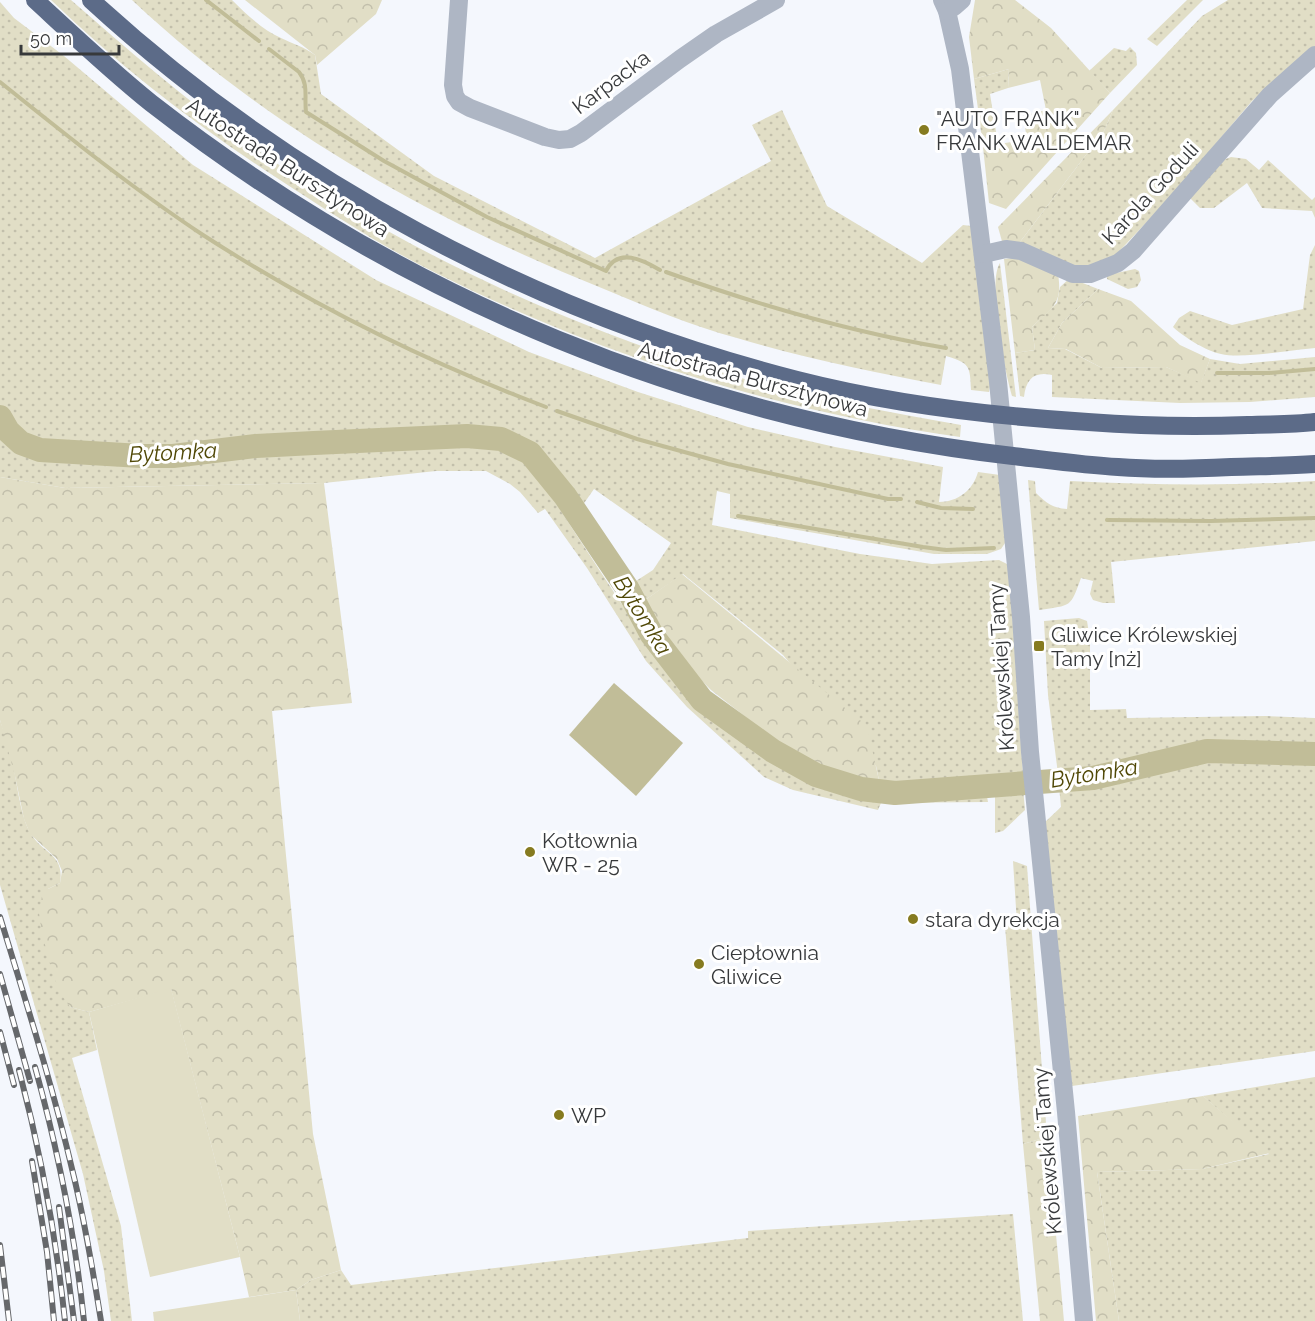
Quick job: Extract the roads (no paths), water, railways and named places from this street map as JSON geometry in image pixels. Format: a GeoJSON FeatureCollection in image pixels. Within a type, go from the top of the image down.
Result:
{"type":"FeatureCollection","features":[{"type":"Feature","properties":{"kind":"highway","name":"Autostrada Bursztynowa"},"geometry":{"type":"LineString","coordinates":[[35,0],[86,48],[150,102],[222,156],[294,204],[375,253],[456,295],[549,337],[629,369],[721,398],[820,424],[972,451],[1119,468],[1194,469],[1315,464]]}},
{"type":"Feature","properties":{"kind":"highway","name":"Autostrada Bursztynowa"},"geometry":{"type":"LineString","coordinates":[[91,0],[165,64],[314,171],[399,221],[472,260],[636,330],[728,361],[800,381],[884,399],[968,411],[1038,419],[1196,427],[1315,422]]}},
{"type":"Feature","properties":{"kind":"street","name":"Karpacka"},"geometry":{"type":"LineString","coordinates":[[459,0],[453,85],[459,102],[559,140],[570,139],[581,133],[716,34],[776,0]]}},
{"type":"Feature","properties":{"kind":"street"},"geometry":{"type":"LineString","coordinates":[[944,6],[954,8],[962,0]]}},
{"type":"Feature","properties":{"kind":"street","name":"Królewskiej Tamy"},"geometry":{"type":"LineString","coordinates":[[944,6],[960,69],[984,254],[1011,512],[1030,752],[1065,1100],[1084,1321]]}},
{"type":"Feature","properties":{"kind":"street","name":"Karola Goduli"},"geometry":{"type":"LineString","coordinates":[[984,254],[1006,249],[1022,251],[1073,274],[1090,274],[1118,263],[1133,251],[1270,95],[1315,55]]}},
{"type":"Feature","properties":{"kind":"waterway"},"geometry":{"type":"LineString","coordinates":[[206,0],[259,41]]}},
{"type":"Feature","properties":{"kind":"waterway"},"geometry":{"type":"LineString","coordinates":[[269,49],[299,72],[302,77],[305,86],[306,112],[384,161],[487,217],[606,271],[617,259],[624,258],[639,260],[660,270]]}},
{"type":"Feature","properties":{"kind":"waterway"},"geometry":{"type":"LineString","coordinates":[[0,82],[151,199],[244,261],[328,308],[413,351],[546,407]]}},
{"type":"Feature","properties":{"kind":"waterway"},"geometry":{"type":"LineString","coordinates":[[666,272],[735,296],[804,316],[875,334],[946,348]]}},
{"type":"Feature","properties":{"kind":"waterway"},"geometry":{"type":"LineString","coordinates":[[1217,373],[1269,373],[1315,369]]}},
{"type":"Feature","properties":{"kind":"waterway"},"geometry":{"type":"LineString","coordinates":[[557,411],[637,439],[728,464],[888,499],[901,499]]}},
{"type":"Feature","properties":{"kind":"waterway","name":"Bytomka"},"geometry":{"type":"LineString","coordinates":[[0,417],[8,431],[21,443],[40,450],[141,456],[173,456],[256,446],[314,443],[467,436],[501,439],[530,453],[565,496],[627,588],[652,635],[702,700],[773,751],[816,775],[861,789],[895,793],[1093,778],[1207,751],[1315,754]]}},
{"type":"Feature","properties":{"kind":"waterway"},"geometry":{"type":"LineString","coordinates":[[917,502],[941,508],[973,509]]}},
{"type":"Feature","properties":{"kind":"waterway"},"geometry":{"type":"LineString","coordinates":[[738,516],[946,550],[994,548]]}},
{"type":"Feature","properties":{"kind":"waterway"},"geometry":{"type":"LineString","coordinates":[[1107,520],[1211,521],[1315,518]]}},
{"type":"Feature","properties":{"kind":"railway"},"geometry":{"type":"LineString","coordinates":[[0,917],[65,1141],[85,1228],[101,1321]]}},
{"type":"Feature","properties":{"kind":"railway"},"geometry":{"type":"LineString","coordinates":[[0,974],[30,1081]]}},
{"type":"Feature","properties":{"kind":"railway"},"geometry":{"type":"LineString","coordinates":[[0,1032],[14,1085]]}},
{"type":"Feature","properties":{"kind":"railway"},"geometry":{"type":"LineString","coordinates":[[35,1067],[65,1193],[84,1321]]}},
{"type":"Feature","properties":{"kind":"railway"},"geometry":{"type":"LineString","coordinates":[[19,1070],[47,1195],[65,1321]]}},
{"type":"Feature","properties":{"kind":"railway"},"geometry":{"type":"LineString","coordinates":[[32,1161],[47,1252],[54,1321]]}},
{"type":"Feature","properties":{"kind":"railway"},"geometry":{"type":"LineString","coordinates":[[59,1207],[74,1321]]}},
{"type":"Feature","properties":{"kind":"railway"},"geometry":{"type":"LineString","coordinates":[[0,1245],[9,1321]]}},
{"type":"Feature","properties":{"kind":"place","name":"\"AUTO FRANK\" FRANK WALDEMAR"},"geometry":{"type":"Point","coordinates":[924,130]}},
{"type":"Feature","properties":{"kind":"place","name":"Gliwice Królewskiej Tamy [nż]"},"geometry":{"type":"Point","coordinates":[1039,646]}},
{"type":"Feature","properties":{"kind":"place","name":"Kotłownia WR - 25"},"geometry":{"type":"Point","coordinates":[530,852]}},
{"type":"Feature","properties":{"kind":"place","name":"stara dyrekcja"},"geometry":{"type":"Point","coordinates":[913,919]}},
{"type":"Feature","properties":{"kind":"place","name":"Ciepłownia Gliwice"},"geometry":{"type":"Point","coordinates":[699,964]}},
{"type":"Feature","properties":{"kind":"place","name":"WP"},"geometry":{"type":"Point","coordinates":[559,1115]}}]}
